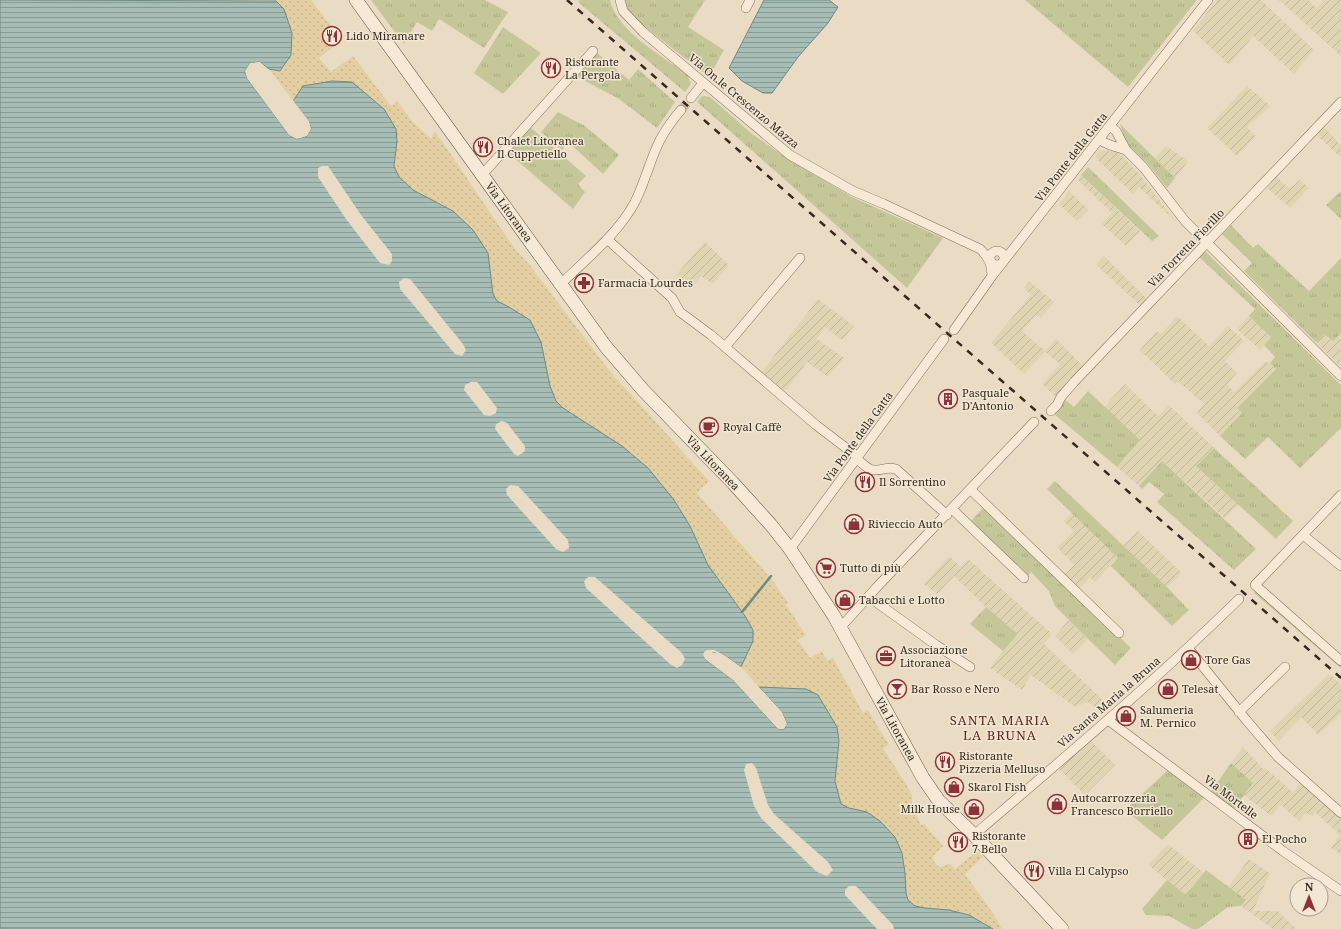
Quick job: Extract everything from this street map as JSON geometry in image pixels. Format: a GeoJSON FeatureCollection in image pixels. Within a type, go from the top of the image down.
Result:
{"type":"FeatureCollection","features":[{"type":"Feature","properties":{"kind":"street","name":"Via Litoranea"},"geometry":{"type":"LineString","coordinates":[[356,0],[606,347],[623,368],[738,488],[790,549],[813,583],[840,628],[929,787],[939,801],[974,835],[1062,929]]}},
{"type":"Feature","properties":{"kind":"street","name":"Via On.le Crescenzo Mazza"},"geometry":{"type":"LineString","coordinates":[[620,0],[623,11],[643,32],[790,156],[853,191],[980,249]]}},
{"type":"Feature","properties":{"kind":"street","name":"Via Ponte della Gatta"},"geometry":{"type":"LineString","coordinates":[[954,330],[992,276],[1208,0]]}},
{"type":"Feature","properties":{"kind":"street"},"geometry":{"type":"LineString","coordinates":[[482,175],[593,51]]}},
{"type":"Feature","properties":{"kind":"street"},"geometry":{"type":"LineString","coordinates":[[691,98],[703,83]]}},
{"type":"Feature","properties":{"kind":"street","name":"Via Torretta Fiorillo"},"geometry":{"type":"LineString","coordinates":[[1051,411],[1070,387],[1341,102]]}},
{"type":"Feature","properties":{"kind":"street"},"geometry":{"type":"LineString","coordinates":[[561,284],[619,225],[635,202],[660,139],[672,120],[681,110]]}},
{"type":"Feature","properties":{"kind":"street"},"geometry":{"type":"LineString","coordinates":[[1110,126],[1116,131],[1126,150],[1144,168],[1185,221],[1341,376]]}},
{"type":"Feature","properties":{"kind":"street"},"geometry":{"type":"LineString","coordinates":[[1099,140],[1110,146],[1126,150]]}},
{"type":"Feature","properties":{"kind":"street"},"geometry":{"type":"LineString","coordinates":[[607,238],[672,298],[680,312],[711,335],[868,468],[874,470],[887,467],[896,469],[950,512],[1024,578]]}},
{"type":"Feature","properties":{"kind":"street"},"geometry":{"type":"LineString","coordinates":[[980,249],[1006,251],[1014,248]]}},
{"type":"Feature","properties":{"kind":"street"},"geometry":{"type":"LineString","coordinates":[[980,249],[990,262],[997,266],[1003,262],[1003,253],[996,251],[990,255],[990,262],[992,276]]}},
{"type":"Feature","properties":{"kind":"street"},"geometry":{"type":"LineString","coordinates":[[725,347],[800,258]]}},
{"type":"Feature","properties":{"kind":"street","name":"Via Ponte della Gatta"},"geometry":{"type":"LineString","coordinates":[[790,549],[944,339]]}},
{"type":"Feature","properties":{"kind":"street"},"geometry":{"type":"LineString","coordinates":[[840,628],[876,588],[950,512],[1034,422]]}},
{"type":"Feature","properties":{"kind":"street"},"geometry":{"type":"LineString","coordinates":[[970,489],[1119,633]]}},
{"type":"Feature","properties":{"kind":"street"},"geometry":{"type":"LineString","coordinates":[[1341,495],[1256,585],[1341,661]]}},
{"type":"Feature","properties":{"kind":"street"},"geometry":{"type":"LineString","coordinates":[[1303,535],[1341,566]]}},
{"type":"Feature","properties":{"kind":"street"},"geometry":{"type":"LineString","coordinates":[[869,597],[936,645],[970,667]]}},
{"type":"Feature","properties":{"kind":"street","name":"Via Santa Maria la Bruna"},"geometry":{"type":"LineString","coordinates":[[974,835],[1108,720],[1188,648],[1239,599]]}},
{"type":"Feature","properties":{"kind":"street"},"geometry":{"type":"LineString","coordinates":[[1188,648],[1278,757],[1341,813]]}},
{"type":"Feature","properties":{"kind":"street"},"geometry":{"type":"LineString","coordinates":[[1240,712],[1285,667]]}},
{"type":"Feature","properties":{"kind":"street","name":"Via Mortelle"},"geometry":{"type":"LineString","coordinates":[[1108,720],[1283,851],[1341,892]]}},
{"type":"Feature","properties":{"kind":"shaded area"},"geometry":{"type":"Polygon","coordinates":[[[0,0],[276,1],[284,9],[292,33],[291,55],[280,71],[269,69],[260,62],[250,63],[245,71],[247,78],[289,135],[297,139],[307,136],[311,129],[309,121],[293,101],[303,86],[332,81],[352,82],[384,109],[396,129],[397,141],[394,166],[399,177],[413,190],[453,211],[473,230],[488,253],[493,294],[497,301],[530,320],[541,342],[550,386],[556,401],[563,408],[622,446],[648,468],[674,500],[690,526],[708,565],[745,616],[753,630],[753,641],[741,667],[724,655],[706,650],[705,659],[733,680],[778,729],[784,729],[787,724],[782,712],[759,687],[806,689],[818,695],[837,727],[839,741],[835,781],[841,804],[849,808],[867,812],[880,821],[895,837],[902,853],[908,900],[915,906],[949,910],[969,915],[993,929],[0,929],[0,0]]]}},
{"type":"Feature","properties":{"kind":"shaded area"},"geometry":{"type":"Polygon","coordinates":[[[764,0],[829,0],[838,7],[828,23],[798,57],[772,93],[763,93],[742,81],[729,68],[764,0]]]}},
{"type":"Feature","properties":{"kind":"shaded area"},"geometry":{"type":"Polygon","coordinates":[[[1217,0],[1261,0],[1314,50],[1294,74],[1253,36],[1229,65],[1193,31],[1217,0]]]}},
{"type":"Feature","properties":{"kind":"shaded area"},"geometry":{"type":"Polygon","coordinates":[[[1279,0],[1308,0],[1317,8],[1323,0],[1341,0],[1341,56],[1279,0]]]}},
{"type":"Feature","properties":{"kind":"shaded area"},"geometry":{"type":"Polygon","coordinates":[[[1247,86],[1270,106],[1247,127],[1256,136],[1237,156],[1207,128],[1247,86]]]}},
{"type":"Feature","properties":{"kind":"shaded area"},"geometry":{"type":"Polygon","coordinates":[[[1323,126],[1341,145],[1341,158],[1316,134],[1323,126]]]}},
{"type":"Feature","properties":{"kind":"shaded area"},"geometry":{"type":"Polygon","coordinates":[[[1166,146],[1188,161],[1175,178],[1155,158],[1166,146]]]}},
{"type":"Feature","properties":{"kind":"shaded area"},"geometry":{"type":"Polygon","coordinates":[[[1100,150],[1117,152],[1123,157],[1140,175],[1177,223],[1139,187],[1133,194],[1095,157],[1100,150]]]}},
{"type":"Feature","properties":{"kind":"shaded area"},"geometry":{"type":"Polygon","coordinates":[[[1081,175],[1140,231],[1126,246],[1102,224],[1112,213],[1078,180],[1081,175]]]}},
{"type":"Feature","properties":{"kind":"shaded area"},"geometry":{"type":"Polygon","coordinates":[[[1276,176],[1289,188],[1300,180],[1309,188],[1290,208],[1266,187],[1276,176]]]}},
{"type":"Feature","properties":{"kind":"shaded area"},"geometry":{"type":"Polygon","coordinates":[[[1069,191],[1089,210],[1077,221],[1059,204],[1069,191]]]}},
{"type":"Feature","properties":{"kind":"shaded area"},"geometry":{"type":"Polygon","coordinates":[[[705,242],[729,265],[713,284],[701,276],[691,289],[676,275],[705,242]]]}},
{"type":"Feature","properties":{"kind":"shaded area"},"geometry":{"type":"Polygon","coordinates":[[[1104,256],[1148,300],[1142,307],[1096,265],[1104,256]]]}},
{"type":"Feature","properties":{"kind":"shaded area"},"geometry":{"type":"Polygon","coordinates":[[[1029,281],[1054,302],[1041,318],[1036,315],[1022,331],[1045,351],[1056,339],[1084,367],[1056,397],[1042,384],[1060,364],[1045,352],[1024,374],[991,343],[1031,295],[1024,288],[1029,281]]]}},
{"type":"Feature","properties":{"kind":"shaded area"},"geometry":{"type":"Polygon","coordinates":[[[818,299],[854,326],[842,340],[825,327],[817,339],[844,358],[828,377],[807,362],[784,393],[761,373],[818,299]]]}},
{"type":"Feature","properties":{"kind":"shaded area"},"geometry":{"type":"Polygon","coordinates":[[[1177,316],[1209,346],[1228,326],[1244,341],[1225,361],[1237,373],[1227,384],[1234,392],[1265,362],[1270,363],[1276,369],[1237,407],[1242,413],[1220,436],[1197,413],[1204,404],[1178,381],[1175,384],[1140,350],[1157,331],[1161,334],[1177,316]]]}},
{"type":"Feature","properties":{"kind":"shaded area"},"geometry":{"type":"Polygon","coordinates":[[[1249,316],[1271,337],[1260,350],[1237,329],[1249,316]]]}},
{"type":"Feature","properties":{"kind":"shaded area"},"geometry":{"type":"Polygon","coordinates":[[[1341,333],[1341,367],[1317,343],[1324,334],[1333,341],[1341,333]]]}},
{"type":"Feature","properties":{"kind":"shaded area"},"geometry":{"type":"Polygon","coordinates":[[[1125,384],[1158,416],[1169,405],[1214,448],[1196,466],[1239,504],[1225,518],[1162,461],[1139,486],[1117,467],[1140,440],[1104,407],[1125,384]]]}},
{"type":"Feature","properties":{"kind":"shaded area"},"geometry":{"type":"Polygon","coordinates":[[[1072,513],[1118,558],[1095,582],[1090,577],[1079,590],[1064,575],[1074,565],[1057,547],[1074,531],[1064,521],[1072,513]]]}},
{"type":"Feature","properties":{"kind":"shaded area"},"geometry":{"type":"Polygon","coordinates":[[[1138,531],[1182,573],[1167,587],[1123,546],[1138,531]]]}},
{"type":"Feature","properties":{"kind":"shaded area"},"geometry":{"type":"Polygon","coordinates":[[[949,556],[961,567],[968,559],[1052,634],[1044,644],[1108,705],[1101,712],[1088,702],[1075,707],[1031,675],[1022,690],[990,668],[1018,634],[986,607],[954,576],[937,594],[924,584],[949,556]]]}},
{"type":"Feature","properties":{"kind":"shaded area"},"geometry":{"type":"Polygon","coordinates":[[[1069,620],[1088,639],[1073,654],[1055,636],[1069,620]]]}},
{"type":"Feature","properties":{"kind":"shaded area"},"geometry":{"type":"Polygon","coordinates":[[[1329,674],[1341,684],[1341,714],[1318,735],[1301,717],[1279,741],[1270,731],[1329,674]]]}},
{"type":"Feature","properties":{"kind":"shaded area"},"geometry":{"type":"Polygon","coordinates":[[[1090,740],[1115,765],[1085,795],[1059,769],[1090,740]]]}},
{"type":"Feature","properties":{"kind":"shaded area"},"geometry":{"type":"Polygon","coordinates":[[[1243,747],[1263,769],[1265,768],[1293,792],[1301,782],[1341,816],[1341,855],[1331,848],[1340,835],[1315,812],[1313,816],[1306,813],[1299,821],[1281,805],[1271,816],[1244,795],[1253,783],[1231,763],[1243,747]]]}},
{"type":"Feature","properties":{"kind":"shaded area"},"geometry":{"type":"Polygon","coordinates":[[[1168,844],[1204,873],[1186,896],[1148,865],[1168,844]]]}},
{"type":"Feature","properties":{"kind":"shaded area"},"geometry":{"type":"Polygon","coordinates":[[[1249,859],[1270,873],[1253,911],[1278,911],[1296,929],[1273,929],[1241,906],[1246,900],[1228,887],[1249,859]]]}},
{"type":"Feature","properties":{"kind":"green space"},"geometry":{"type":"Polygon","coordinates":[[[371,0],[485,0],[508,12],[484,48],[439,19],[432,31],[417,22],[404,44],[371,0]]]}},
{"type":"Feature","properties":{"kind":"green space"},"geometry":{"type":"Polygon","coordinates":[[[580,0],[610,0],[614,11],[621,22],[631,32],[654,51],[687,74],[691,84],[685,92],[578,2],[580,0]]]}},
{"type":"Feature","properties":{"kind":"green space"},"geometry":{"type":"Polygon","coordinates":[[[624,0],[705,0],[688,27],[724,50],[709,77],[635,19],[624,0]]]}},
{"type":"Feature","properties":{"kind":"green space"},"geometry":{"type":"Polygon","coordinates":[[[1025,0],[1197,0],[1128,87],[1025,0]]]}},
{"type":"Feature","properties":{"kind":"green space"},"geometry":{"type":"Polygon","coordinates":[[[503,27],[541,53],[503,94],[474,73],[503,27]]]}},
{"type":"Feature","properties":{"kind":"green space"},"geometry":{"type":"Polygon","coordinates":[[[597,53],[629,80],[638,69],[675,102],[657,128],[619,99],[576,76],[597,53]]]}},
{"type":"Feature","properties":{"kind":"green space"},"geometry":{"type":"Polygon","coordinates":[[[704,96],[710,97],[751,133],[785,157],[850,196],[943,238],[907,288],[697,102],[704,96]]]}},
{"type":"Feature","properties":{"kind":"green space"},"geometry":{"type":"Polygon","coordinates":[[[558,112],[585,126],[619,155],[603,174],[568,142],[562,150],[541,132],[558,112]]]}},
{"type":"Feature","properties":{"kind":"green space"},"geometry":{"type":"Polygon","coordinates":[[[1120,124],[1175,178],[1167,188],[1148,164],[1126,143],[1120,124]]]}},
{"type":"Feature","properties":{"kind":"green space"},"geometry":{"type":"Polygon","coordinates":[[[530,127],[586,176],[578,184],[585,192],[573,209],[507,152],[530,127]]]}},
{"type":"Feature","properties":{"kind":"green space"},"geometry":{"type":"Polygon","coordinates":[[[1088,167],[1159,236],[1152,241],[1081,175],[1088,167]]]}},
{"type":"Feature","properties":{"kind":"green space"},"geometry":{"type":"Polygon","coordinates":[[[1340,192],[1341,193],[1341,219],[1326,205],[1340,192]]]}},
{"type":"Feature","properties":{"kind":"green space"},"geometry":{"type":"Polygon","coordinates":[[[1231,225],[1253,248],[1258,244],[1309,291],[1341,258],[1341,333],[1333,341],[1324,334],[1317,343],[1244,271],[1252,263],[1222,234],[1231,225]]]}},
{"type":"Feature","properties":{"kind":"green space"},"geometry":{"type":"Polygon","coordinates":[[[1205,251],[1341,385],[1341,428],[1300,468],[1268,437],[1245,459],[1220,436],[1242,413],[1237,408],[1276,369],[1270,363],[1275,357],[1264,345],[1271,337],[1249,316],[1255,309],[1199,257],[1205,251]]]}},
{"type":"Feature","properties":{"kind":"green space"},"geometry":{"type":"Polygon","coordinates":[[[1088,391],[1140,440],[1117,467],[1053,413],[1058,411],[1063,398],[1074,407],[1088,391]]]}},
{"type":"Feature","properties":{"kind":"green space"},"geometry":{"type":"Polygon","coordinates":[[[1214,448],[1293,521],[1276,539],[1196,466],[1214,448]]]}},
{"type":"Feature","properties":{"kind":"green space"},"geometry":{"type":"Polygon","coordinates":[[[1162,461],[1256,549],[1234,570],[1157,502],[1164,494],[1149,482],[1142,489],[1139,486],[1162,461]]]}},
{"type":"Feature","properties":{"kind":"green space"},"geometry":{"type":"Polygon","coordinates":[[[1055,481],[1167,587],[1189,610],[1172,626],[1111,566],[1118,558],[1047,489],[1055,481]]]}},
{"type":"Feature","properties":{"kind":"green space"},"geometry":{"type":"Polygon","coordinates":[[[984,507],[1131,648],[1115,665],[1055,606],[1049,591],[1031,572],[1029,575],[1024,574],[970,522],[984,507]]]}},
{"type":"Feature","properties":{"kind":"green space"},"geometry":{"type":"Polygon","coordinates":[[[1257,590],[1341,663],[1341,668],[1254,593],[1257,590]]]}},
{"type":"Feature","properties":{"kind":"green space"},"geometry":{"type":"Polygon","coordinates":[[[986,607],[1018,634],[1003,651],[970,624],[986,607]]]}},
{"type":"Feature","properties":{"kind":"green space"},"geometry":{"type":"Polygon","coordinates":[[[1231,763],[1253,783],[1233,810],[1210,793],[1231,763]]]}},
{"type":"Feature","properties":{"kind":"green space"},"geometry":{"type":"Polygon","coordinates":[[[1169,769],[1206,796],[1162,840],[1125,810],[1169,769]]]}},
{"type":"Feature","properties":{"kind":"green space"},"geometry":{"type":"Polygon","coordinates":[[[1206,870],[1246,900],[1241,906],[1228,907],[1198,929],[1192,929],[1169,916],[1146,915],[1142,909],[1167,880],[1186,895],[1206,870]]]}},
{"type":"Feature","properties":{"kind":"sand"},"geometry":{"type":"Polygon","coordinates":[[[271,0],[311,0],[342,40],[319,58],[331,72],[353,56],[391,106],[397,101],[412,121],[431,139],[435,131],[514,248],[528,263],[608,369],[709,481],[697,493],[773,581],[788,603],[786,605],[806,635],[798,640],[810,658],[822,651],[827,661],[833,658],[863,713],[868,710],[889,745],[883,748],[912,794],[912,806],[921,825],[925,824],[943,846],[933,856],[936,864],[940,867],[949,863],[955,869],[977,851],[983,857],[965,874],[1002,929],[993,929],[969,915],[949,910],[925,909],[915,906],[908,900],[902,853],[867,812],[849,808],[841,804],[835,781],[839,741],[781,688],[759,687],[741,667],[753,641],[753,630],[745,616],[708,565],[690,526],[674,500],[556,401],[550,386],[541,342],[530,320],[497,301],[493,294],[488,253],[453,211],[413,190],[399,177],[394,166],[397,141],[384,109],[352,82],[332,81],[303,86],[293,101],[269,69],[280,71],[277,1],[271,0]]]}},
{"type":"Feature","properties":{"kind":"pier"},"geometry":{"type":"Polygon","coordinates":[[[260,62],[271,72],[259,64],[251,65],[247,71],[248,77],[290,133],[297,137],[306,134],[309,128],[308,122],[291,102],[292,99],[309,121],[311,129],[307,136],[297,139],[289,135],[247,78],[245,71],[250,63],[260,62]]]}},
{"type":"Feature","properties":{"kind":"pier"},"geometry":{"type":"Polygon","coordinates":[[[328,166],[361,215],[392,254],[392,261],[389,265],[380,263],[346,219],[318,177],[318,168],[328,166]]]}},
{"type":"Feature","properties":{"kind":"pier"},"geometry":{"type":"Polygon","coordinates":[[[404,278],[410,279],[463,344],[466,350],[462,356],[455,354],[400,289],[399,282],[404,278]]]}},
{"type":"Feature","properties":{"kind":"pier"},"geometry":{"type":"Polygon","coordinates":[[[471,382],[477,382],[497,408],[496,413],[490,416],[484,415],[464,390],[465,385],[471,382]]]}},
{"type":"Feature","properties":{"kind":"pier"},"geometry":{"type":"Polygon","coordinates":[[[502,421],[507,423],[525,446],[525,451],[518,456],[514,454],[495,429],[496,424],[502,421]]]}},
{"type":"Feature","properties":{"kind":"pier"},"geometry":{"type":"Polygon","coordinates":[[[510,485],[518,486],[568,540],[569,548],[563,552],[556,549],[507,495],[506,489],[510,485]]]}},
{"type":"Feature","properties":{"kind":"pier"},"geometry":{"type":"Polygon","coordinates":[[[588,577],[595,577],[682,653],[685,659],[682,665],[677,668],[670,664],[586,588],[584,581],[588,577]]]}},
{"type":"Feature","properties":{"kind":"pier"},"geometry":{"type":"Polygon","coordinates":[[[706,650],[714,650],[741,667],[742,669],[740,669],[714,652],[707,652],[706,658],[734,678],[779,727],[783,727],[785,724],[781,713],[758,688],[758,686],[782,712],[787,724],[784,729],[778,729],[733,680],[705,659],[703,654],[706,650]]]}},
{"type":"Feature","properties":{"kind":"pier"},"geometry":{"type":"Polygon","coordinates":[[[752,763],[756,768],[768,805],[774,814],[828,862],[833,870],[827,876],[817,872],[761,818],[754,806],[744,770],[746,764],[752,763]]]}},
{"type":"Feature","properties":{"kind":"pier"},"geometry":{"type":"Polygon","coordinates":[[[849,886],[856,886],[893,925],[894,929],[877,929],[845,895],[845,890],[849,886]]]}},
{"type":"Feature","properties":{"kind":"waterway"},"geometry":{"type":"LineString","coordinates":[[742,612],[771,576]]}},
{"type":"Feature","properties":{"kind":"tunnel"},"geometry":{"type":"LineString","coordinates":[[681,110],[691,98]]}},
{"type":"Feature","properties":{"kind":"railway"},"geometry":{"type":"LineString","coordinates":[[567,0],[1341,678]]}},
{"type":"Feature","properties":{"kind":"place","name":"Lido Miramare"},"geometry":{"type":"Point","coordinates":[332,36]}},
{"type":"Feature","properties":{"kind":"place","name":"Ristorante La Pergola"},"geometry":{"type":"Point","coordinates":[551,68]}},
{"type":"Feature","properties":{"kind":"place","name":"Chalet Litoranea Il Cuppetiello"},"geometry":{"type":"Point","coordinates":[483,147]}},
{"type":"Feature","properties":{"kind":"place","name":"Farmacia Lourdes"},"geometry":{"type":"Point","coordinates":[584,283]}},
{"type":"Feature","properties":{"kind":"place","name":"Pasquale D'Antonio"},"geometry":{"type":"Point","coordinates":[948,399]}},
{"type":"Feature","properties":{"kind":"place","name":"Royal Caffè"},"geometry":{"type":"Point","coordinates":[709,427]}},
{"type":"Feature","properties":{"kind":"place","name":"Il Sorrentino"},"geometry":{"type":"Point","coordinates":[865,482]}},
{"type":"Feature","properties":{"kind":"place","name":"Rivieccio Auto"},"geometry":{"type":"Point","coordinates":[854,524]}},
{"type":"Feature","properties":{"kind":"place","name":"Tutto di più"},"geometry":{"type":"Point","coordinates":[826,568]}},
{"type":"Feature","properties":{"kind":"place","name":"Tabacchi e Lotto"},"geometry":{"type":"Point","coordinates":[845,600]}},
{"type":"Feature","properties":{"kind":"place","name":"Associazione Litoranea"},"geometry":{"type":"Point","coordinates":[886,656]}},
{"type":"Feature","properties":{"kind":"place","name":"Tore Gas"},"geometry":{"type":"Point","coordinates":[1191,660]}},
{"type":"Feature","properties":{"kind":"place","name":"Bar Rosso e Nero"},"geometry":{"type":"Point","coordinates":[897,689]}},
{"type":"Feature","properties":{"kind":"place","name":"Telesat"},"geometry":{"type":"Point","coordinates":[1168,689]}},
{"type":"Feature","properties":{"kind":"place","name":"Salumeria M. Pernico"},"geometry":{"type":"Point","coordinates":[1126,716]}},
{"type":"Feature","properties":{"kind":"place","name":"Ristorante Pizzeria Melluso"},"geometry":{"type":"Point","coordinates":[945,762]}},
{"type":"Feature","properties":{"kind":"place","name":"Skarol Fish"},"geometry":{"type":"Point","coordinates":[954,787]}},
{"type":"Feature","properties":{"kind":"place","name":"Autocarrozzeria Francesco Borriello"},"geometry":{"type":"Point","coordinates":[1057,804]}},
{"type":"Feature","properties":{"kind":"place","name":"Milk House"},"geometry":{"type":"Point","coordinates":[974,809]}},
{"type":"Feature","properties":{"kind":"place","name":"El Pocho"},"geometry":{"type":"Point","coordinates":[1248,839]}},
{"type":"Feature","properties":{"kind":"place","name":"Ristorante 7 Bello"},"geometry":{"type":"Point","coordinates":[958,842]}},
{"type":"Feature","properties":{"kind":"place","name":"Villa El Calypso"},"geometry":{"type":"Point","coordinates":[1034,871]}},
{"type":"Feature","properties":{"kind":"district","name":"SANTA MARIA LA BRUNA"},"geometry":{"type":"Point","coordinates":[1000,728]}}]}
